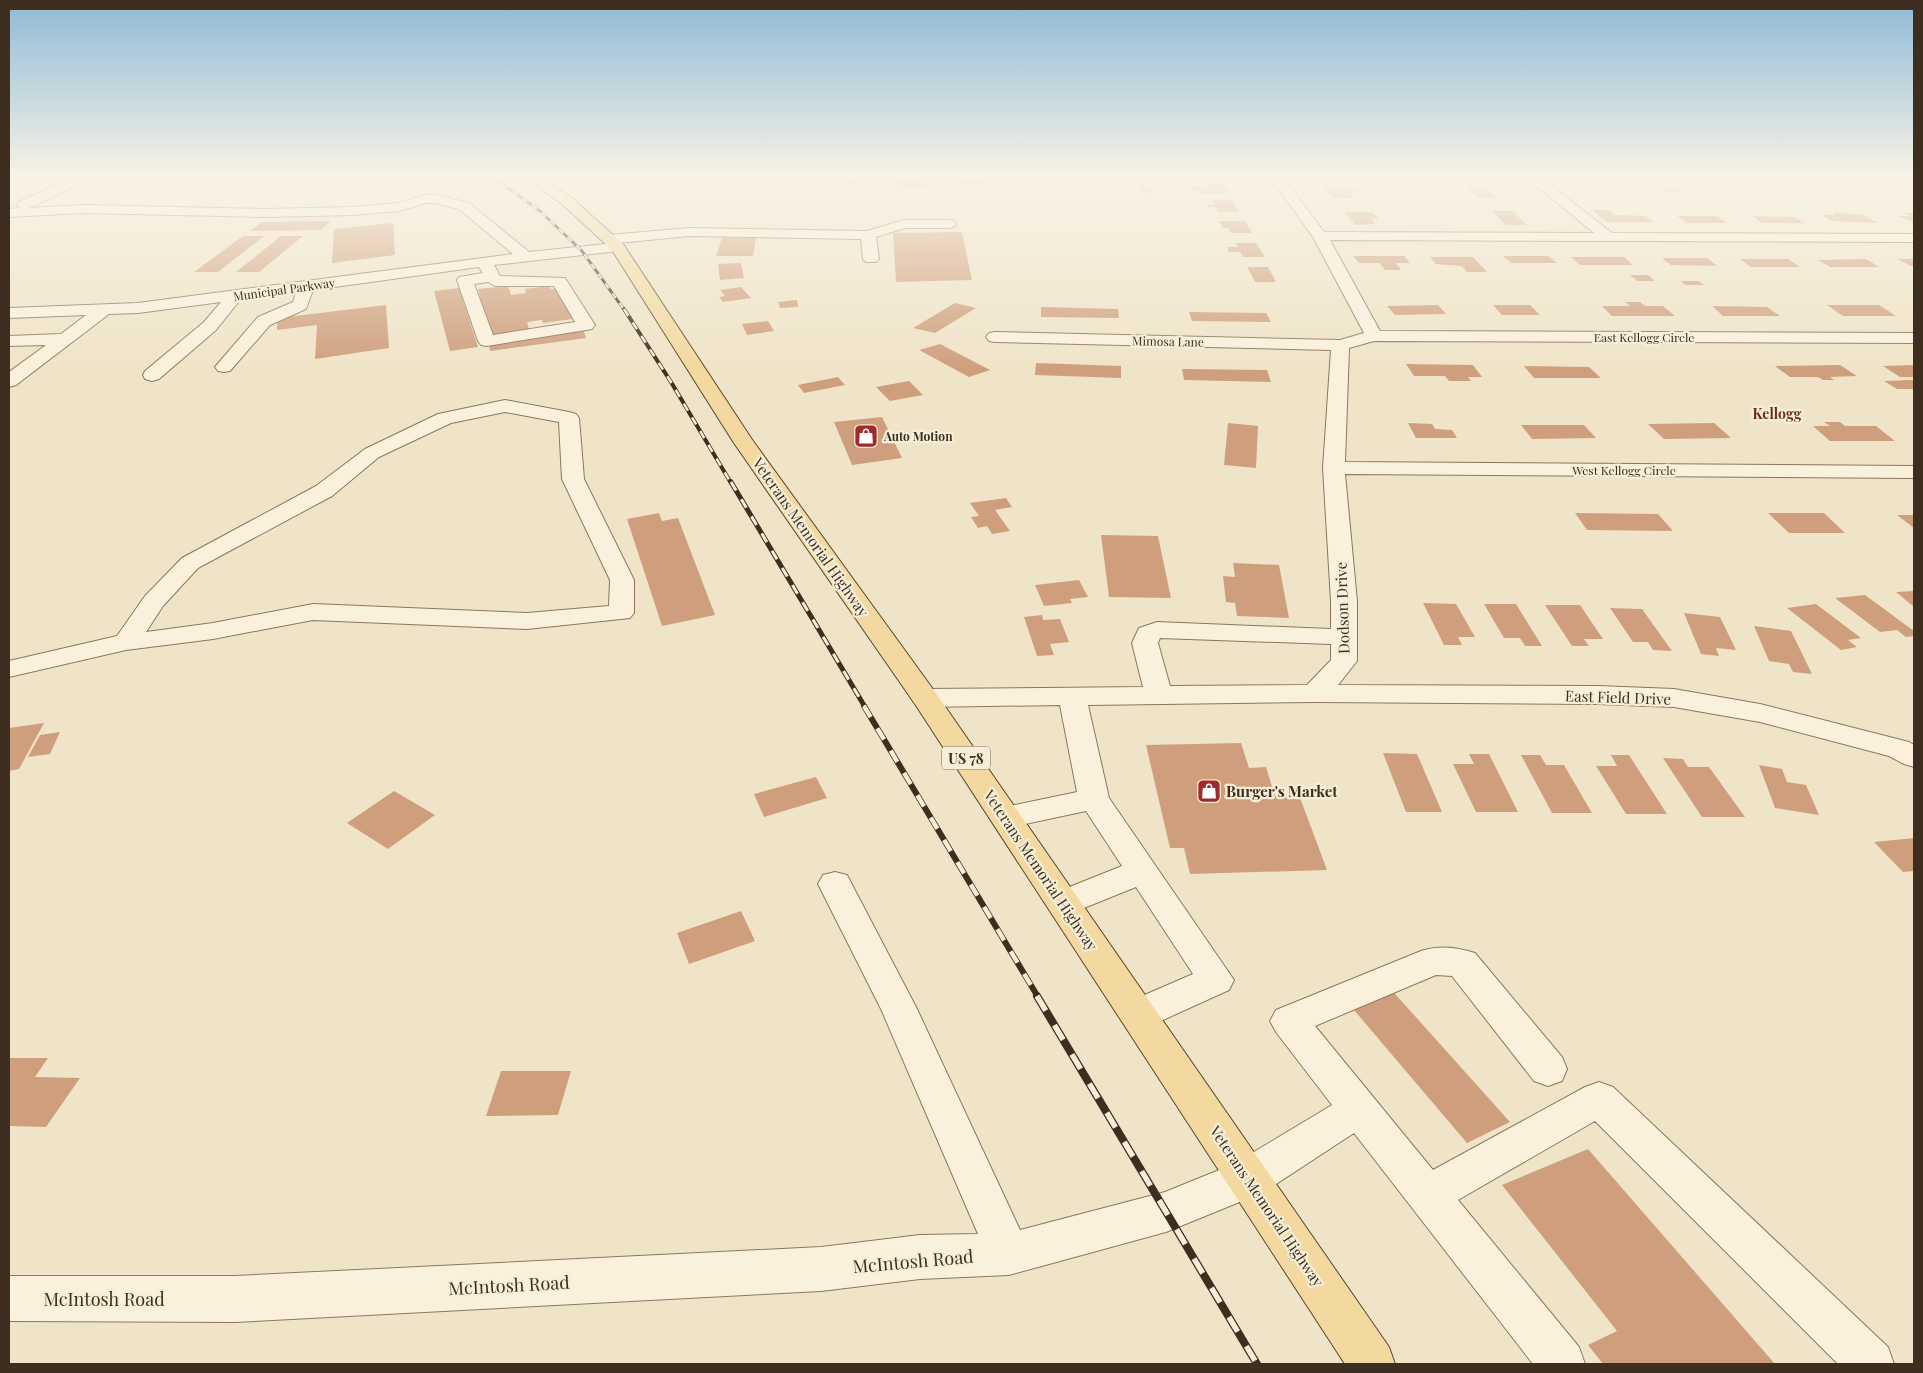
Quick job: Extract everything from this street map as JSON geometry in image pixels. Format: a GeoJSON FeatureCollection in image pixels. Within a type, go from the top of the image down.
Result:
{"type":"FeatureCollection","features":[{"type":"Feature","properties":{"kind":"main road","name":"Veterans Memorial Highway"},"geometry":{"type":"LineString","coordinates":[[613,243],[744,443],[925,698],[1006,816],[1372,1364]]}},
{"type":"Feature","properties":{"kind":"street"},"geometry":{"type":"LineString","coordinates":[[506,241],[525,257]]}},
{"type":"Feature","properties":{"kind":"street","name":"Municipal Parkway"},"geometry":{"type":"LineString","coordinates":[[9,313],[159,305],[235,296],[294,284],[447,267],[488,269],[525,257],[626,241]]}},
{"type":"Feature","properties":{"kind":"street"},"geometry":{"type":"LineString","coordinates":[[869,241],[871,259]]}},
{"type":"Feature","properties":{"kind":"street"},"geometry":{"type":"LineString","coordinates":[[1323,241],[1374,336],[1340,345]]}},
{"type":"Feature","properties":{"kind":"street"},"geometry":{"type":"LineString","coordinates":[[159,305],[174,292],[294,284],[417,259],[447,267]]}},
{"type":"Feature","properties":{"kind":"street"},"geometry":{"type":"LineString","coordinates":[[488,269],[495,281],[559,281],[586,325],[487,341],[465,280],[488,269]]}},
{"type":"Feature","properties":{"kind":"street"},"geometry":{"type":"LineString","coordinates":[[294,284],[300,305]]}},
{"type":"Feature","properties":{"kind":"street"},"geometry":{"type":"LineString","coordinates":[[152,375],[210,326],[235,296]]}},
{"type":"Feature","properties":{"kind":"street"},"geometry":{"type":"LineString","coordinates":[[224,367],[264,321],[300,305],[320,303]]}},
{"type":"Feature","properties":{"kind":"street"},"geometry":{"type":"LineString","coordinates":[[9,381],[105,309]]}},
{"type":"Feature","properties":{"kind":"street","name":"East Kellogg Circle"},"geometry":{"type":"LineString","coordinates":[[1374,336],[1914,338]]}},
{"type":"Feature","properties":{"kind":"street","name":"Mimosa Lane"},"geometry":{"type":"LineString","coordinates":[[996,337],[1340,345]]}},
{"type":"Feature","properties":{"kind":"street"},"geometry":{"type":"LineString","coordinates":[[9,340],[65,339]]}},
{"type":"Feature","properties":{"kind":"street","name":"Dodson Drive"},"geometry":{"type":"LineString","coordinates":[[1315,694],[1344,660],[1344,601],[1334,468],[1340,345]]}},
{"type":"Feature","properties":{"kind":"street"},"geometry":{"type":"LineString","coordinates":[[9,669],[126,642],[213,631],[313,612],[527,621],[621,613],[622,580],[573,479],[570,418],[504,406],[445,418],[372,453],[324,491],[190,564],[154,601],[126,642]]}},
{"type":"Feature","properties":{"kind":"street","name":"West Kellogg Circle"},"geometry":{"type":"LineString","coordinates":[[1334,468],[1914,472]]}},
{"type":"Feature","properties":{"kind":"street"},"geometry":{"type":"LineString","coordinates":[[1159,696],[1145,643],[1148,634],[1157,630],[1344,637]]}},
{"type":"Feature","properties":{"kind":"street"},"geometry":{"type":"LineString","coordinates":[[925,698],[1073,698],[1315,694]]}},
{"type":"Feature","properties":{"kind":"street","name":"East Field Drive"},"geometry":{"type":"LineString","coordinates":[[1315,694],[1598,695],[1674,698],[1760,712],[1909,747]]}},
{"type":"Feature","properties":{"kind":"street"},"geometry":{"type":"LineString","coordinates":[[1073,698],[1094,799],[1216,980],[1139,1014]]}},
{"type":"Feature","properties":{"kind":"street"},"geometry":{"type":"LineString","coordinates":[[1006,816],[1094,799]]}},
{"type":"Feature","properties":{"kind":"street"},"geometry":{"type":"LineString","coordinates":[[1064,903],[1142,871]]}},
{"type":"Feature","properties":{"kind":"street"},"geometry":{"type":"LineString","coordinates":[[835,884],[899,1008],[1009,1254]]}},
{"type":"Feature","properties":{"kind":"street"},"geometry":{"type":"LineString","coordinates":[[1548,1069],[1462,963],[1434,961],[1289,1021],[1562,1364]]}},
{"type":"Feature","properties":{"kind":"street"},"geometry":{"type":"LineString","coordinates":[[1428,1195],[1598,1099],[1871,1364]]}},
{"type":"Feature","properties":{"kind":"street","name":"McIntosh Road"},"geometry":{"type":"LineString","coordinates":[[9,1298],[235,1299],[821,1269],[920,1257],[1009,1254],[1166,1212],[1249,1178],[1359,1109]]}},
{"type":"Feature","properties":{"kind":"building"},"geometry":{"type":"Polygon","coordinates":[[[236,241],[258,241],[218,272],[194,272],[236,241]]]}},
{"type":"Feature","properties":{"kind":"building"},"geometry":{"type":"Polygon","coordinates":[[[275,241],[297,241],[259,272],[236,272],[275,241]]]}},
{"type":"Feature","properties":{"kind":"building"},"geometry":{"type":"Polygon","coordinates":[[[333,241],[394,241],[395,255],[332,263],[333,241]]]}},
{"type":"Feature","properties":{"kind":"building"},"geometry":{"type":"Polygon","coordinates":[[[721,241],[755,241],[753,256],[716,256],[721,241]]]}},
{"type":"Feature","properties":{"kind":"building"},"geometry":{"type":"Polygon","coordinates":[[[893,241],[964,241],[972,280],[896,282],[893,241]]]}},
{"type":"Feature","properties":{"kind":"building"},"geometry":{"type":"Polygon","coordinates":[[[1235,243],[1256,243],[1265,257],[1243,257],[1240,252],[1229,252],[1227,247],[1238,247],[1235,243]]]}},
{"type":"Feature","properties":{"kind":"building"},"geometry":{"type":"Polygon","coordinates":[[[1353,256],[1404,256],[1410,263],[1396,263],[1401,270],[1385,270],[1380,263],[1359,263],[1353,256]]]}},
{"type":"Feature","properties":{"kind":"building"},"geometry":{"type":"Polygon","coordinates":[[[1503,256],[1548,256],[1557,263],[1511,263],[1503,256]]]}},
{"type":"Feature","properties":{"kind":"building"},"geometry":{"type":"Polygon","coordinates":[[[1430,257],[1473,257],[1487,272],[1467,272],[1462,266],[1436,264],[1430,257]]]}},
{"type":"Feature","properties":{"kind":"building"},"geometry":{"type":"Polygon","coordinates":[[[1571,257],[1624,257],[1633,265],[1580,265],[1571,257]]]}},
{"type":"Feature","properties":{"kind":"building"},"geometry":{"type":"Polygon","coordinates":[[[1662,258],[1707,258],[1717,266],[1671,265],[1662,258]]]}},
{"type":"Feature","properties":{"kind":"building"},"geometry":{"type":"Polygon","coordinates":[[[1740,259],[1788,259],[1800,267],[1751,267],[1740,259]]]}},
{"type":"Feature","properties":{"kind":"building"},"geometry":{"type":"Polygon","coordinates":[[[1866,259],[1879,267],[1830,267],[1818,260],[1866,259]]]}},
{"type":"Feature","properties":{"kind":"building"},"geometry":{"type":"Polygon","coordinates":[[[1897,259],[1914,259],[1914,266],[1911,266],[1897,259]]]}},
{"type":"Feature","properties":{"kind":"building"},"geometry":{"type":"Polygon","coordinates":[[[741,263],[744,278],[720,280],[718,264],[741,263]]]}},
{"type":"Feature","properties":{"kind":"building"},"geometry":{"type":"Polygon","coordinates":[[[1247,267],[1268,267],[1276,282],[1255,282],[1247,267]]]}},
{"type":"Feature","properties":{"kind":"building"},"geometry":{"type":"Polygon","coordinates":[[[1630,275],[1648,275],[1655,281],[1637,281],[1630,275]]]}},
{"type":"Feature","properties":{"kind":"building"},"geometry":{"type":"Polygon","coordinates":[[[1681,281],[1699,281],[1704,285],[1685,285],[1681,281]]]}},
{"type":"Feature","properties":{"kind":"building"},"geometry":{"type":"Polygon","coordinates":[[[508,286],[511,295],[526,293],[525,289],[549,286],[551,289],[561,288],[573,319],[543,323],[542,320],[527,322],[530,333],[490,338],[478,289],[508,286]]]}},
{"type":"Feature","properties":{"kind":"building"},"geometry":{"type":"Polygon","coordinates":[[[741,287],[751,298],[723,302],[719,297],[725,296],[720,290],[741,287]]]}},
{"type":"Feature","properties":{"kind":"building"},"geometry":{"type":"Polygon","coordinates":[[[459,288],[478,347],[450,351],[434,291],[459,288]]]}},
{"type":"Feature","properties":{"kind":"building"},"geometry":{"type":"Polygon","coordinates":[[[797,300],[798,307],[780,308],[778,302],[797,300]]]}},
{"type":"Feature","properties":{"kind":"building"},"geometry":{"type":"Polygon","coordinates":[[[1625,302],[1640,302],[1645,306],[1663,306],[1675,316],[1612,316],[1602,306],[1630,306],[1625,302]]]}},
{"type":"Feature","properties":{"kind":"building"},"geometry":{"type":"Polygon","coordinates":[[[955,303],[976,308],[935,333],[913,328],[955,303]]]}},
{"type":"Feature","properties":{"kind":"building"},"geometry":{"type":"Polygon","coordinates":[[[386,305],[389,348],[315,359],[317,325],[277,330],[278,318],[386,305]]]}},
{"type":"Feature","properties":{"kind":"building"},"geometry":{"type":"Polygon","coordinates":[[[1438,305],[1446,314],[1395,315],[1387,306],[1438,305]]]}},
{"type":"Feature","properties":{"kind":"building"},"geometry":{"type":"Polygon","coordinates":[[[1493,305],[1530,305],[1540,315],[1502,315],[1493,305]]]}},
{"type":"Feature","properties":{"kind":"building"},"geometry":{"type":"Polygon","coordinates":[[[1827,305],[1879,305],[1896,316],[1843,316],[1827,305]]]}},
{"type":"Feature","properties":{"kind":"building"},"geometry":{"type":"Polygon","coordinates":[[[1712,306],[1767,307],[1780,316],[1723,316],[1712,306]]]}},
{"type":"Feature","properties":{"kind":"building"},"geometry":{"type":"Polygon","coordinates":[[[1041,307],[1118,309],[1119,318],[1041,317],[1041,307]]]}},
{"type":"Feature","properties":{"kind":"building"},"geometry":{"type":"Polygon","coordinates":[[[1189,312],[1266,313],[1271,322],[1192,321],[1189,312]]]}},
{"type":"Feature","properties":{"kind":"building"},"geometry":{"type":"Polygon","coordinates":[[[768,321],[774,331],[747,335],[742,324],[768,321]]]}},
{"type":"Feature","properties":{"kind":"building"},"geometry":{"type":"Polygon","coordinates":[[[583,329],[586,338],[490,351],[489,341],[583,329]]]}},
{"type":"Feature","properties":{"kind":"building"},"geometry":{"type":"Polygon","coordinates":[[[940,344],[990,370],[969,377],[919,350],[940,344]]]}},
{"type":"Feature","properties":{"kind":"building"},"geometry":{"type":"Polygon","coordinates":[[[1036,363],[1121,366],[1121,378],[1035,375],[1036,363]]]}},
{"type":"Feature","properties":{"kind":"building"},"geometry":{"type":"Polygon","coordinates":[[[1406,364],[1473,365],[1482,377],[1468,377],[1471,381],[1449,381],[1445,376],[1414,376],[1406,364]]]}},
{"type":"Feature","properties":{"kind":"building"},"geometry":{"type":"Polygon","coordinates":[[[1840,365],[1857,376],[1830,377],[1834,380],[1823,380],[1818,377],[1790,377],[1775,366],[1840,365]]]}},
{"type":"Feature","properties":{"kind":"building"},"geometry":{"type":"Polygon","coordinates":[[[1914,365],[1914,377],[1900,377],[1883,366],[1914,365]]]}},
{"type":"Feature","properties":{"kind":"building"},"geometry":{"type":"Polygon","coordinates":[[[1524,366],[1589,367],[1601,378],[1534,378],[1524,366]]]}},
{"type":"Feature","properties":{"kind":"building"},"geometry":{"type":"Polygon","coordinates":[[[1182,369],[1267,370],[1271,382],[1184,380],[1182,369]]]}},
{"type":"Feature","properties":{"kind":"building"},"geometry":{"type":"Polygon","coordinates":[[[838,377],[845,385],[804,393],[798,385],[838,377]]]}},
{"type":"Feature","properties":{"kind":"building"},"geometry":{"type":"Polygon","coordinates":[[[1913,380],[1914,389],[1897,389],[1884,381],[1913,380]]]}},
{"type":"Feature","properties":{"kind":"building"},"geometry":{"type":"Polygon","coordinates":[[[909,381],[923,395],[890,401],[876,387],[909,381]]]}},
{"type":"Feature","properties":{"kind":"building"},"geometry":{"type":"Polygon","coordinates":[[[882,417],[902,458],[852,465],[834,422],[882,417]]]}},
{"type":"Feature","properties":{"kind":"building"},"geometry":{"type":"Polygon","coordinates":[[[1824,422],[1840,422],[1845,426],[1876,426],[1895,441],[1830,441],[1813,426],[1830,426],[1824,422]]]}},
{"type":"Feature","properties":{"kind":"building"},"geometry":{"type":"Polygon","coordinates":[[[1228,423],[1258,426],[1256,468],[1224,465],[1228,423]]]}},
{"type":"Feature","properties":{"kind":"building"},"geometry":{"type":"Polygon","coordinates":[[[1408,423],[1432,424],[1435,429],[1452,430],[1457,438],[1416,438],[1408,423]]]}},
{"type":"Feature","properties":{"kind":"building"},"geometry":{"type":"Polygon","coordinates":[[[1714,423],[1731,438],[1664,439],[1648,424],[1714,423]]]}},
{"type":"Feature","properties":{"kind":"building"},"geometry":{"type":"Polygon","coordinates":[[[1521,425],[1584,425],[1596,438],[1532,439],[1521,425]]]}},
{"type":"Feature","properties":{"kind":"building"},"geometry":{"type":"Polygon","coordinates":[[[1006,498],[1012,507],[995,510],[1010,531],[992,534],[987,526],[978,528],[971,517],[979,516],[970,503],[1006,498]]]}},
{"type":"Feature","properties":{"kind":"building"},"geometry":{"type":"Polygon","coordinates":[[[659,513],[662,521],[678,518],[715,615],[662,626],[627,519],[659,513]]]}},
{"type":"Feature","properties":{"kind":"building"},"geometry":{"type":"Polygon","coordinates":[[[1575,513],[1658,514],[1673,531],[1587,530],[1575,513]]]}},
{"type":"Feature","properties":{"kind":"building"},"geometry":{"type":"Polygon","coordinates":[[[1768,513],[1824,513],[1845,533],[1789,533],[1768,513]]]}},
{"type":"Feature","properties":{"kind":"building"},"geometry":{"type":"Polygon","coordinates":[[[1897,515],[1914,515],[1914,528],[1897,515]]]}},
{"type":"Feature","properties":{"kind":"building"},"geometry":{"type":"Polygon","coordinates":[[[1101,535],[1158,536],[1171,598],[1109,597],[1101,535]]]}},
{"type":"Feature","properties":{"kind":"building"},"geometry":{"type":"Polygon","coordinates":[[[1233,563],[1279,565],[1289,618],[1237,616],[1235,603],[1226,602],[1223,576],[1235,577],[1233,563]]]}},
{"type":"Feature","properties":{"kind":"building"},"geometry":{"type":"Polygon","coordinates":[[[1079,580],[1088,597],[1070,599],[1072,603],[1044,606],[1035,585],[1079,580]]]}},
{"type":"Feature","properties":{"kind":"building"},"geometry":{"type":"Polygon","coordinates":[[[1914,591],[1914,607],[1896,592],[1914,591]]]}},
{"type":"Feature","properties":{"kind":"building"},"geometry":{"type":"Polygon","coordinates":[[[1865,595],[1914,631],[1914,636],[1906,637],[1897,630],[1880,632],[1835,598],[1865,595]]]}},
{"type":"Feature","properties":{"kind":"building"},"geometry":{"type":"Polygon","coordinates":[[[1423,603],[1456,604],[1475,637],[1458,637],[1462,645],[1444,645],[1423,603]]]}},
{"type":"Feature","properties":{"kind":"building"},"geometry":{"type":"Polygon","coordinates":[[[1484,604],[1516,604],[1542,646],[1525,646],[1520,638],[1504,638],[1484,604]]]}},
{"type":"Feature","properties":{"kind":"building"},"geometry":{"type":"Polygon","coordinates":[[[1816,604],[1861,638],[1848,640],[1857,647],[1841,650],[1787,608],[1816,604]]]}},
{"type":"Feature","properties":{"kind":"building"},"geometry":{"type":"Polygon","coordinates":[[[1545,605],[1580,605],[1603,639],[1584,639],[1589,646],[1572,646],[1545,605]]]}},
{"type":"Feature","properties":{"kind":"building"},"geometry":{"type":"Polygon","coordinates":[[[1610,608],[1642,609],[1672,651],[1653,650],[1648,642],[1633,642],[1610,608]]]}},
{"type":"Feature","properties":{"kind":"building"},"geometry":{"type":"Polygon","coordinates":[[[1684,613],[1720,617],[1736,650],[1716,648],[1719,656],[1701,654],[1684,613]]]}},
{"type":"Feature","properties":{"kind":"building"},"geometry":{"type":"Polygon","coordinates":[[[1042,615],[1043,620],[1060,619],[1069,642],[1050,644],[1054,655],[1037,656],[1024,617],[1042,615]]]}},
{"type":"Feature","properties":{"kind":"building"},"geometry":{"type":"Polygon","coordinates":[[[1754,626],[1791,631],[1812,674],[1793,672],[1789,664],[1769,661],[1754,626]]]}},
{"type":"Feature","properties":{"kind":"building"},"geometry":{"type":"Polygon","coordinates":[[[44,723],[19,769],[9,771],[9,728],[44,723]]]}},
{"type":"Feature","properties":{"kind":"building"},"geometry":{"type":"Polygon","coordinates":[[[60,732],[50,754],[28,757],[40,735],[60,732]]]}},
{"type":"Feature","properties":{"kind":"building"},"geometry":{"type":"Polygon","coordinates":[[[1241,743],[1249,768],[1266,767],[1275,796],[1299,795],[1327,870],[1190,874],[1184,848],[1170,848],[1146,745],[1241,743]]]}},
{"type":"Feature","properties":{"kind":"building"},"geometry":{"type":"Polygon","coordinates":[[[1383,753],[1417,754],[1442,812],[1406,812],[1383,753]]]}},
{"type":"Feature","properties":{"kind":"building"},"geometry":{"type":"Polygon","coordinates":[[[1469,754],[1489,754],[1518,812],[1476,812],[1453,764],[1474,764],[1469,754]]]}},
{"type":"Feature","properties":{"kind":"building"},"geometry":{"type":"Polygon","coordinates":[[[1521,755],[1540,755],[1546,765],[1564,765],[1592,813],[1552,813],[1521,755]]]}},
{"type":"Feature","properties":{"kind":"building"},"geometry":{"type":"Polygon","coordinates":[[[1611,755],[1629,755],[1667,814],[1626,814],[1596,766],[1617,766],[1611,755]]]}},
{"type":"Feature","properties":{"kind":"building"},"geometry":{"type":"Polygon","coordinates":[[[1663,758],[1683,759],[1688,767],[1709,767],[1745,817],[1702,817],[1663,758]]]}},
{"type":"Feature","properties":{"kind":"building"},"geometry":{"type":"Polygon","coordinates":[[[1759,765],[1782,769],[1787,782],[1806,785],[1819,815],[1775,808],[1759,765]]]}},
{"type":"Feature","properties":{"kind":"building"},"geometry":{"type":"Polygon","coordinates":[[[816,777],[827,798],[764,817],[754,794],[816,777]]]}},
{"type":"Feature","properties":{"kind":"building"},"geometry":{"type":"Polygon","coordinates":[[[394,791],[435,815],[388,849],[347,823],[394,791]]]}},
{"type":"Feature","properties":{"kind":"building"},"geometry":{"type":"Polygon","coordinates":[[[1914,838],[1914,871],[1903,872],[1874,842],[1914,838]]]}},
{"type":"Feature","properties":{"kind":"building"},"geometry":{"type":"Polygon","coordinates":[[[741,911],[755,941],[689,964],[677,933],[741,911]]]}},
{"type":"Feature","properties":{"kind":"building"},"geometry":{"type":"Polygon","coordinates":[[[1388,986],[1510,1122],[1467,1143],[1348,1003],[1388,986]]]}},
{"type":"Feature","properties":{"kind":"building"},"geometry":{"type":"Polygon","coordinates":[[[9,1058],[48,1058],[35,1077],[80,1078],[46,1127],[9,1126],[9,1058]]]}},
{"type":"Feature","properties":{"kind":"building"},"geometry":{"type":"Polygon","coordinates":[[[501,1071],[571,1071],[558,1115],[486,1116],[501,1071]]]}},
{"type":"Feature","properties":{"kind":"building"},"geometry":{"type":"Polygon","coordinates":[[[1588,1149],[1775,1364],[1603,1364],[1588,1345],[1617,1331],[1502,1185],[1588,1149]]]}},
{"type":"Feature","properties":{"kind":"railway"},"geometry":{"type":"LineString","coordinates":[[572,241],[582,251],[625,311]]}},
{"type":"Feature","properties":{"kind":"railway"},"geometry":{"type":"LineString","coordinates":[[624,309],[671,382],[731,483]]}},
{"type":"Feature","properties":{"kind":"railway"},"geometry":{"type":"LineString","coordinates":[[731,482],[865,707]]}},
{"type":"Feature","properties":{"kind":"railway"},"geometry":{"type":"LineString","coordinates":[[864,706],[1038,997]]}},
{"type":"Feature","properties":{"kind":"railway"},"geometry":{"type":"LineString","coordinates":[[1037,996],[1257,1364]]}},
{"type":"Feature","properties":{"kind":"place","name":"Auto Motion"},"geometry":{"type":"Point","coordinates":[866,436]}},
{"type":"Feature","properties":{"kind":"place","name":"Burger's Market"},"geometry":{"type":"Point","coordinates":[1209,791]}},
{"type":"Feature","properties":{"kind":"district","name":"Kellogg"},"geometry":{"type":"Point","coordinates":[1777,413]}}]}
